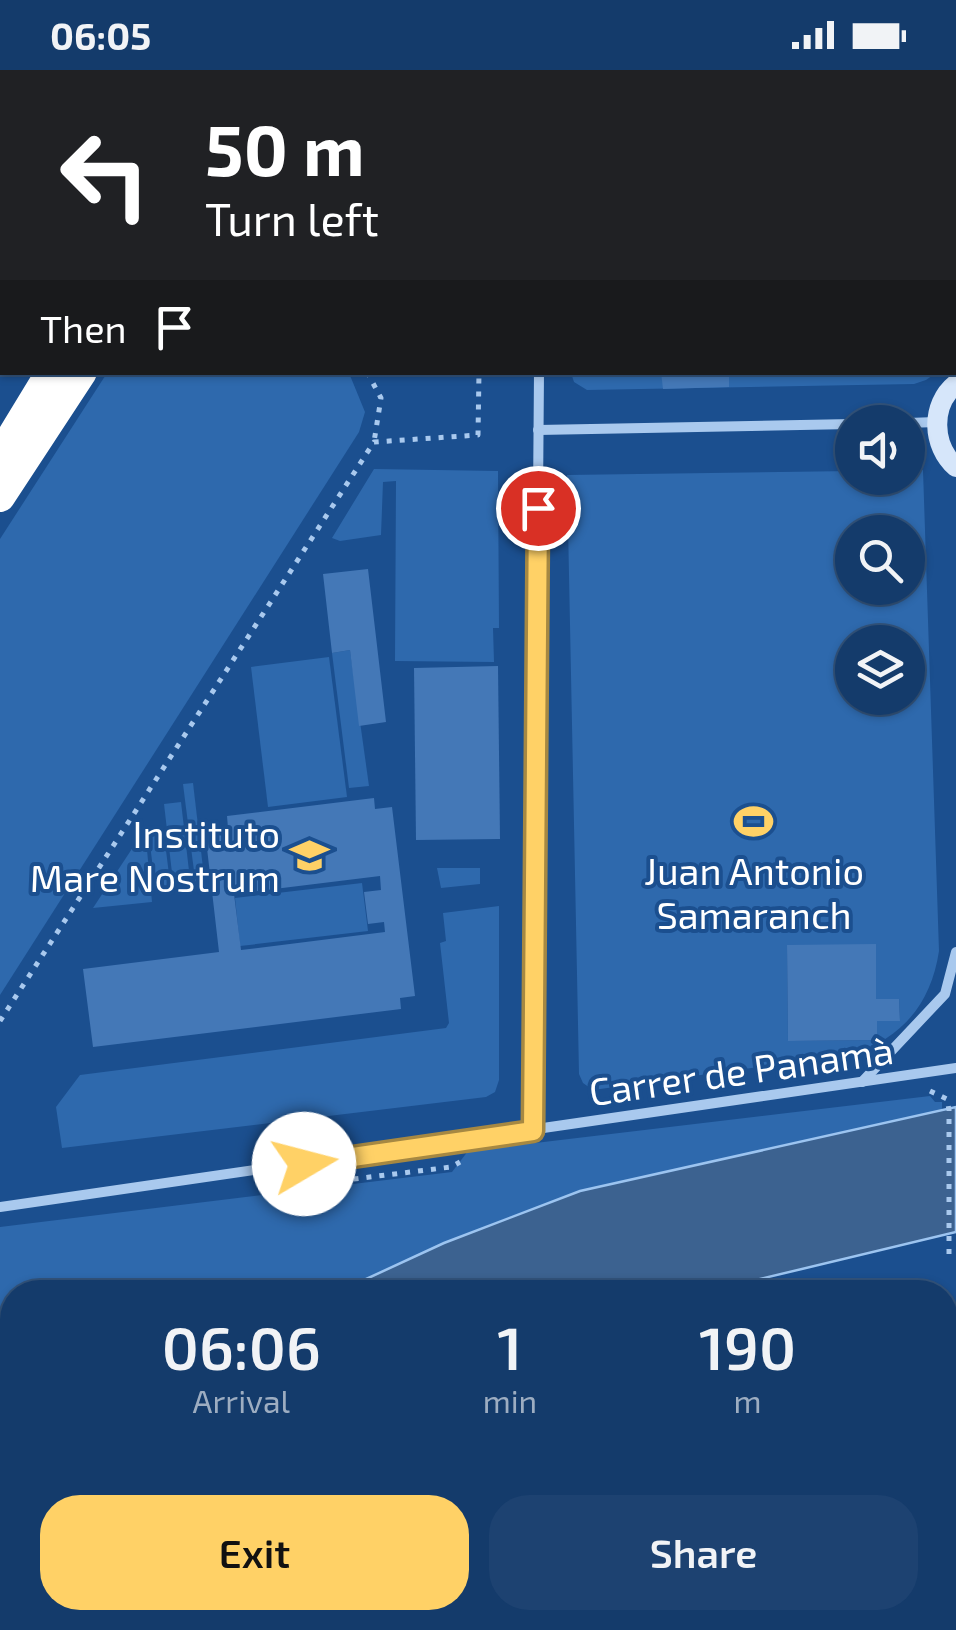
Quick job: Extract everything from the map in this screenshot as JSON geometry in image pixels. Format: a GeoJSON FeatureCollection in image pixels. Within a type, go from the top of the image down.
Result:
{"type":"FeatureCollection","features":[{"type":"Feature","properties":{"kind":"highway"},"geometry":{"type":"LineString","coordinates":[[0,456],[48,375]]}},
{"type":"Feature","properties":{"kind":"highway"},"geometry":{"type":"LineString","coordinates":[[0,497],[80,375]]}},
{"type":"Feature","properties":{"kind":"street"},"geometry":{"type":"LineString","coordinates":[[533,1131],[539,375]]}},
{"type":"Feature","properties":{"kind":"street"},"geometry":{"type":"LineString","coordinates":[[956,384],[938,410],[938,440],[947,459],[956,466]]}},
{"type":"Feature","properties":{"kind":"street"},"geometry":{"type":"LineString","coordinates":[[925,422],[938,422]]}},
{"type":"Feature","properties":{"kind":"street"},"geometry":{"type":"LineString","coordinates":[[538,430],[835,424]]}},
{"type":"Feature","properties":{"kind":"street"},"geometry":{"type":"LineString","coordinates":[[862,1082],[945,994],[956,952]]}},
{"type":"Feature","properties":{"kind":"street","name":"Carrer de Panamà"},"geometry":{"type":"LineString","coordinates":[[0,1207],[956,1068]]}},
{"type":"Feature","properties":{"kind":"path"},"geometry":{"type":"LineString","coordinates":[[0,1021],[374,442],[381,398],[369,375]]}},
{"type":"Feature","properties":{"kind":"path"},"geometry":{"type":"LineString","coordinates":[[374,442],[478,435],[479,375]]}},
{"type":"Feature","properties":{"kind":"path"},"geometry":{"type":"LineString","coordinates":[[949,1257],[950,1110]]}},
{"type":"Feature","properties":{"kind":"shaded area"},"geometry":{"type":"Polygon","coordinates":[[[106,375],[350,375],[365,412],[359,432],[0,995],[0,539],[106,375]]]}},
{"type":"Feature","properties":{"kind":"shaded area"},"geometry":{"type":"Polygon","coordinates":[[[572,375],[933,375],[914,384],[587,390],[574,382],[572,375]]]}},
{"type":"Feature","properties":{"kind":"shaded area"},"geometry":{"type":"Polygon","coordinates":[[[374,469],[498,471],[499,628],[493,628],[494,662],[395,661],[396,481],[383,482],[381,535],[340,541],[332,538],[374,469]]]}},
{"type":"Feature","properties":{"kind":"shaded area","name":"Juan Antonio Samaranch"},"geometry":{"type":"Polygon","coordinates":[[[835,471],[835,495],[924,495],[924,515],[835,515],[835,605],[925,605],[925,530],[939,951],[929,987],[912,1016],[870,1047],[852,1054],[593,1090],[583,1083],[579,1074],[567,475],[835,471]],[[787,945],[788,1041],[876,1040],[877,1021],[900,1020],[899,999],[876,999],[876,945],[787,945]]]}},
{"type":"Feature","properties":{"kind":"shaded area"},"geometry":{"type":"Polygon","coordinates":[[[350,650],[369,786],[349,788],[332,653],[350,650]]]}},
{"type":"Feature","properties":{"kind":"shaded area"},"geometry":{"type":"Polygon","coordinates":[[[329,657],[347,797],[268,807],[251,667],[329,657]]]}},
{"type":"Feature","properties":{"kind":"shaded area"},"geometry":{"type":"Polygon","coordinates":[[[193,783],[205,885],[196,887],[183,784],[193,783]]]}},
{"type":"Feature","properties":{"kind":"shaded area"},"geometry":{"type":"Polygon","coordinates":[[[181,802],[191,888],[174,890],[164,804],[181,802]]]}},
{"type":"Feature","properties":{"kind":"shaded area"},"geometry":{"type":"Polygon","coordinates":[[[163,827],[171,890],[156,892],[148,829],[163,827]]]}},
{"type":"Feature","properties":{"kind":"shaded area"},"geometry":{"type":"Polygon","coordinates":[[[145,829],[152,902],[93,908],[145,829]]]}},
{"type":"Feature","properties":{"kind":"shaded area"},"geometry":{"type":"Polygon","coordinates":[[[437,868],[480,868],[480,884],[441,888],[437,868]]]}},
{"type":"Feature","properties":{"kind":"shaded area"},"geometry":{"type":"Polygon","coordinates":[[[362,883],[368,931],[240,946],[235,898],[362,883]]]}},
{"type":"Feature","properties":{"kind":"shaded area"},"geometry":{"type":"Polygon","coordinates":[[[499,906],[499,1080],[495,1092],[486,1097],[62,1148],[56,1107],[80,1075],[446,1028],[449,1023],[440,943],[446,941],[443,913],[499,906]]]}},
{"type":"Feature","properties":{"kind":"shaded area"},"geometry":{"type":"Polygon","coordinates":[[[930,1096],[935,1102],[942,1102],[942,1111],[580,1191],[444,1243],[364,1280],[0,1280],[0,1227],[452,1172],[468,1151],[930,1096]]]}},
{"type":"Feature","properties":{"kind":"shaded area"},"geometry":{"type":"Polygon","coordinates":[[[956,1107],[956,1232],[756,1280],[364,1280],[444,1243],[580,1191],[956,1107]]]}},
{"type":"Feature","properties":{"kind":"building"},"geometry":{"type":"Polygon","coordinates":[[[661,375],[729,375],[729,387],[663,389],[661,375]]]}},
{"type":"Feature","properties":{"kind":"building"},"geometry":{"type":"Polygon","coordinates":[[[368,569],[386,722],[359,726],[350,650],[332,653],[323,574],[368,569]]]}},
{"type":"Feature","properties":{"kind":"building"},"geometry":{"type":"Polygon","coordinates":[[[498,666],[500,839],[416,840],[414,668],[498,666]]]}},
{"type":"Feature","properties":{"kind":"building"},"geometry":{"type":"Polygon","coordinates":[[[374,798],[375,809],[392,807],[415,996],[400,998],[401,1009],[93,1047],[83,969],[219,952],[205,831],[228,828],[227,816],[374,798]],[[380,876],[234,894],[241,950],[385,932],[384,922],[368,924],[364,892],[381,890],[380,876]]]}},
{"type":"Feature","properties":{"kind":"building"},"geometry":{"type":"Polygon","coordinates":[[[876,944],[876,999],[899,999],[900,1021],[877,1021],[877,1040],[788,1041],[787,945],[876,944]]]}},
{"type":"Feature","properties":{"kind":"place","name":"Juan Antonio Samaranch"},"geometry":{"type":"Point","coordinates":[754,821]}},
{"type":"Feature","properties":{"kind":"place","name":"Instituto Mare Nostrum"},"geometry":{"type":"Point","coordinates":[310,855]}},
{"type":"Feature","properties":{"kind":"route"},"geometry":{"type":"LineString","coordinates":[[304,1164],[533,1131],[538,508]]}}]}
